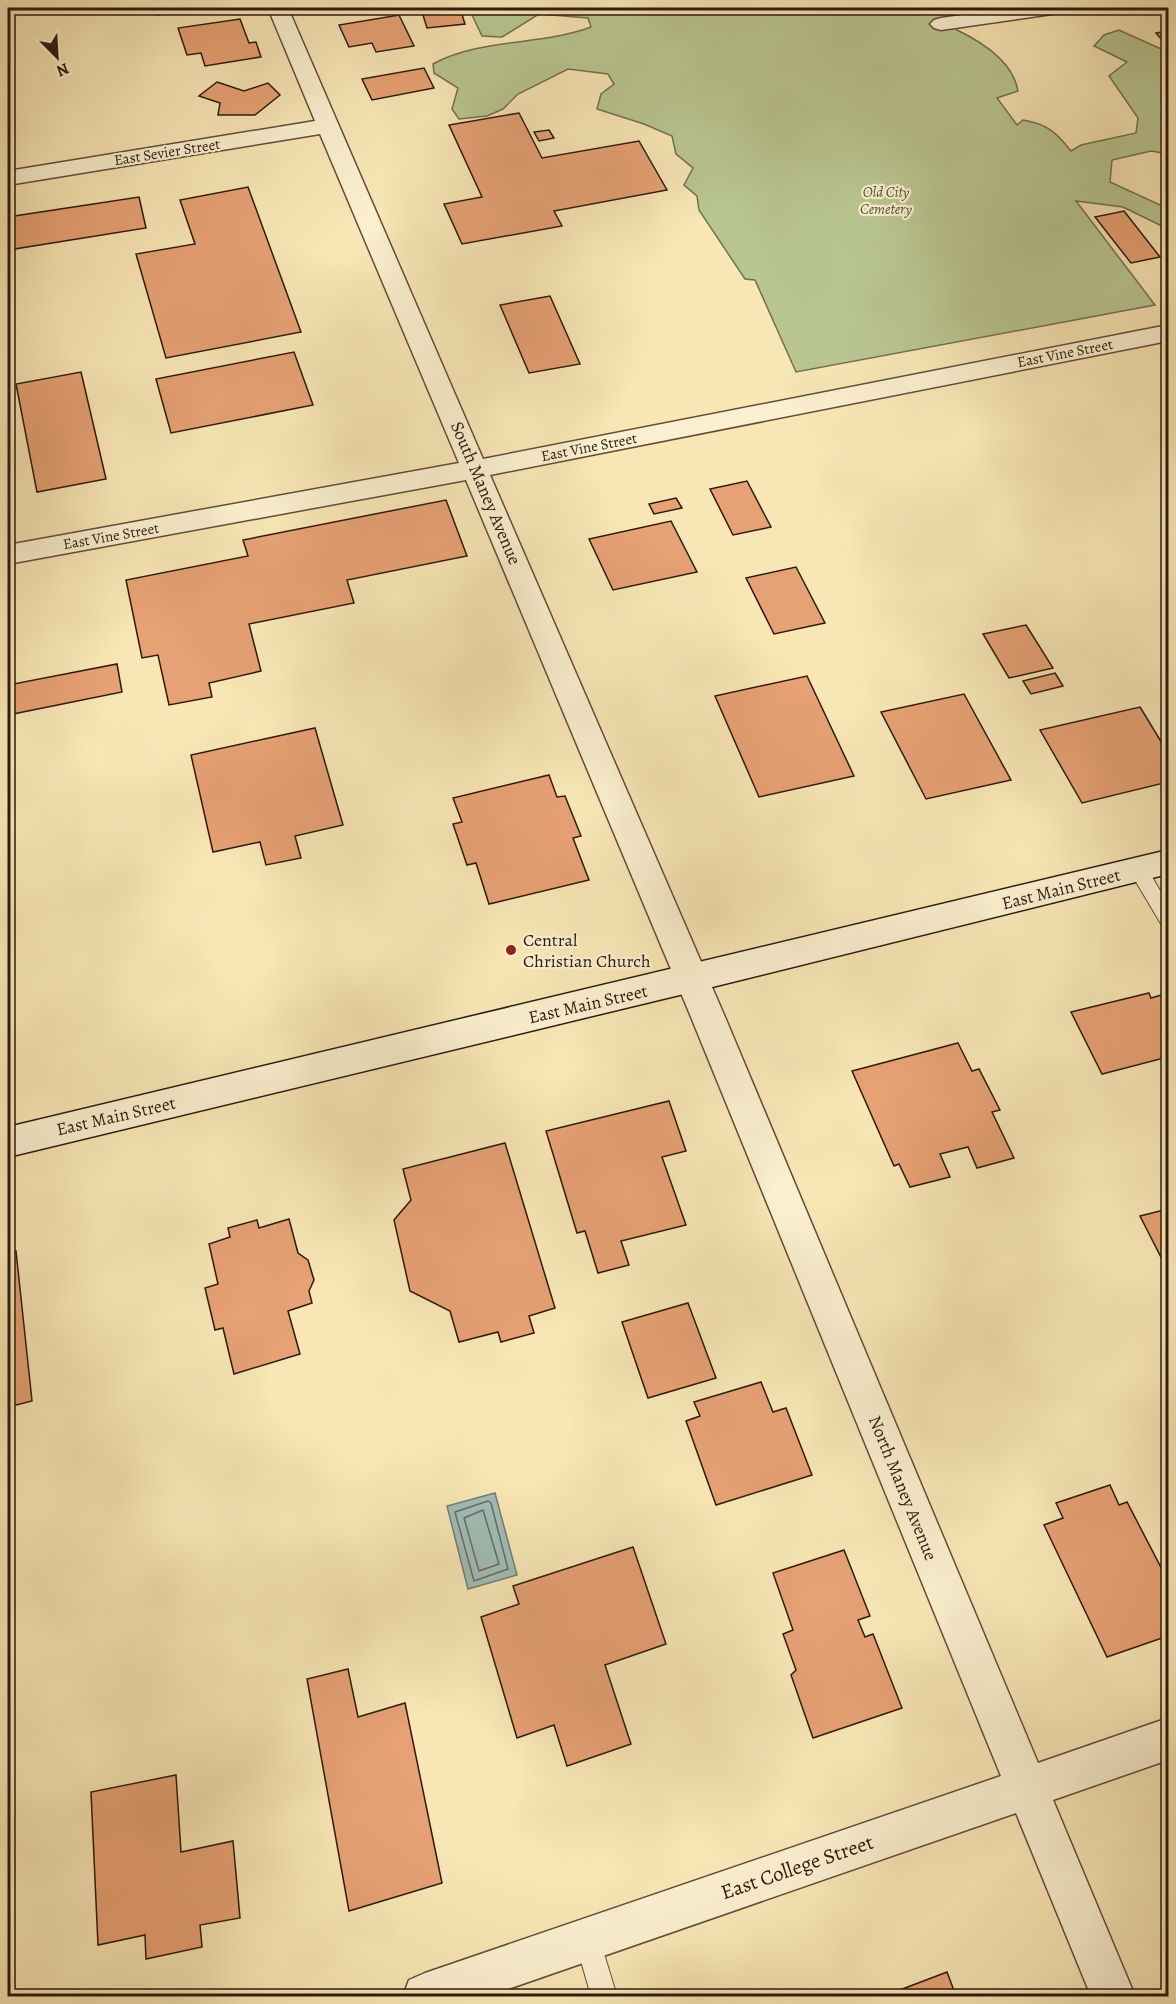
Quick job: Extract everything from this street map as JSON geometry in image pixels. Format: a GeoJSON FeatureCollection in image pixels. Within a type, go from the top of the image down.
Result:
{"type":"FeatureCollection","features":[{"type":"Feature","properties":{"kind":"street","name":"South Maney Avenue"},"geometry":{"type":"LineString","coordinates":[[278,8],[692,979]]}},
{"type":"Feature","properties":{"kind":"street"},"geometry":{"type":"LineString","coordinates":[[941,24],[1052,8]]}},
{"type":"Feature","properties":{"kind":"street","name":"East Sevier Street"},"geometry":{"type":"LineString","coordinates":[[8,178],[327,126]]}},
{"type":"Feature","properties":{"kind":"street","name":"East Vine Street"},"geometry":{"type":"LineString","coordinates":[[8,555],[476,470],[1168,333]]}},
{"type":"Feature","properties":{"kind":"street","name":"East Main Street"},"geometry":{"type":"LineString","coordinates":[[8,1142],[692,979],[1153,866]]}},
{"type":"Feature","properties":{"kind":"street","name":"North Maney Avenue"},"geometry":{"type":"LineString","coordinates":[[692,979],[1113,1996]]}},
{"type":"Feature","properties":{"kind":"street","name":"East College Street"},"geometry":{"type":"LineString","coordinates":[[425,1996],[1168,1739]]}},
{"type":"Feature","properties":{"kind":"lane"},"geometry":{"type":"LineString","coordinates":[[1153,866],[1168,919]]}},
{"type":"Feature","properties":{"kind":"lane"},"geometry":{"type":"LineString","coordinates":[[588,1940],[604,1996]]}},
{"type":"Feature","properties":{"kind":"green space","name":"Old City Cemetery"},"geometry":{"type":"Polygon","coordinates":[[[472,8],[967,8],[956,17],[957,30],[995,54],[1010,70],[1015,80],[1018,91],[997,98],[1017,125],[1023,120],[1039,124],[1056,134],[1071,151],[1081,145],[1136,133],[1138,118],[1109,76],[1127,62],[1094,46],[1104,35],[1119,30],[1168,52],[1168,154],[1151,151],[1112,160],[1110,182],[1160,205],[1168,203],[1168,229],[1123,207],[1076,201],[1155,305],[796,372],[755,280],[745,279],[699,210],[697,196],[684,185],[693,168],[676,154],[672,136],[644,124],[597,109],[601,94],[614,84],[608,74],[568,69],[518,94],[503,109],[487,116],[459,119],[452,109],[458,88],[434,73],[433,64],[471,50],[552,37],[591,27],[588,18],[539,14],[502,37],[482,36],[471,13],[472,8]]]}},
{"type":"Feature","properties":{"kind":"water"},"geometry":{"type":"Polygon","coordinates":[[[495,1493],[517,1575],[468,1589],[447,1506],[495,1493]]]}},
{"type":"Feature","properties":{"kind":"building"},"geometry":{"type":"Polygon","coordinates":[[[154,8],[209,8],[156,15],[154,8]]]}},
{"type":"Feature","properties":{"kind":"building"},"geometry":{"type":"Polygon","coordinates":[[[460,8],[465,24],[427,28],[422,12],[460,8]]]}},
{"type":"Feature","properties":{"kind":"building"},"geometry":{"type":"Polygon","coordinates":[[[399,15],[414,46],[376,52],[372,43],[349,47],[339,25],[399,15]]]}},
{"type":"Feature","properties":{"kind":"building"},"geometry":{"type":"Polygon","coordinates":[[[240,19],[249,43],[256,42],[261,57],[205,66],[201,53],[187,55],[178,28],[240,19]]]}},
{"type":"Feature","properties":{"kind":"building"},"geometry":{"type":"Polygon","coordinates":[[[1168,31],[1168,47],[1156,33],[1168,31]]]}},
{"type":"Feature","properties":{"kind":"building"},"geometry":{"type":"Polygon","coordinates":[[[424,68],[434,88],[372,100],[362,79],[424,68]]]}},
{"type":"Feature","properties":{"kind":"building"},"geometry":{"type":"Polygon","coordinates":[[[217,82],[244,91],[268,83],[280,95],[255,115],[218,115],[220,103],[199,96],[217,82]]]}},
{"type":"Feature","properties":{"kind":"building"},"geometry":{"type":"Polygon","coordinates":[[[519,113],[542,158],[639,141],[667,190],[554,211],[562,226],[462,244],[444,204],[482,197],[449,125],[519,113]]]}},
{"type":"Feature","properties":{"kind":"building"},"geometry":{"type":"Polygon","coordinates":[[[549,130],[554,138],[539,141],[534,132],[549,130]]]}},
{"type":"Feature","properties":{"kind":"building"},"geometry":{"type":"Polygon","coordinates":[[[248,187],[301,332],[166,358],[136,254],[195,244],[180,200],[248,187]]]}},
{"type":"Feature","properties":{"kind":"building"},"geometry":{"type":"Polygon","coordinates":[[[139,197],[146,228],[8,250],[8,217],[139,197]]]}},
{"type":"Feature","properties":{"kind":"building"},"geometry":{"type":"Polygon","coordinates":[[[1124,211],[1160,257],[1131,263],[1095,217],[1124,211]]]}},
{"type":"Feature","properties":{"kind":"building"},"geometry":{"type":"Polygon","coordinates":[[[550,296],[580,364],[529,373],[500,305],[550,296]]]}},
{"type":"Feature","properties":{"kind":"building"},"geometry":{"type":"Polygon","coordinates":[[[294,352],[313,405],[171,433],[156,379],[294,352]]]}},
{"type":"Feature","properties":{"kind":"building"},"geometry":{"type":"Polygon","coordinates":[[[81,372],[106,479],[37,492],[16,384],[81,372]]]}},
{"type":"Feature","properties":{"kind":"building"},"geometry":{"type":"Polygon","coordinates":[[[747,481],[771,527],[733,535],[710,489],[747,481]]]}},
{"type":"Feature","properties":{"kind":"building"},"geometry":{"type":"Polygon","coordinates":[[[676,498],[682,508],[654,514],[649,504],[676,498]]]}},
{"type":"Feature","properties":{"kind":"building"},"geometry":{"type":"Polygon","coordinates":[[[446,500],[467,556],[347,580],[354,603],[249,624],[261,671],[209,683],[212,697],[169,705],[158,655],[142,658],[126,580],[248,556],[243,540],[446,500]]]}},
{"type":"Feature","properties":{"kind":"building"},"geometry":{"type":"Polygon","coordinates":[[[671,521],[697,572],[613,590],[589,539],[671,521]]]}},
{"type":"Feature","properties":{"kind":"building"},"geometry":{"type":"Polygon","coordinates":[[[796,567],[825,623],[774,634],[746,578],[796,567]]]}},
{"type":"Feature","properties":{"kind":"building"},"geometry":{"type":"Polygon","coordinates":[[[1026,625],[1053,668],[1009,678],[983,634],[1026,625]]]}},
{"type":"Feature","properties":{"kind":"building"},"geometry":{"type":"Polygon","coordinates":[[[117,664],[122,692],[8,715],[8,685],[117,664]]]}},
{"type":"Feature","properties":{"kind":"building"},"geometry":{"type":"Polygon","coordinates":[[[1055,673],[1063,686],[1031,694],[1023,681],[1055,673]]]}},
{"type":"Feature","properties":{"kind":"building"},"geometry":{"type":"Polygon","coordinates":[[[807,676],[854,776],[759,797],[715,696],[807,676]]]}},
{"type":"Feature","properties":{"kind":"building"},"geometry":{"type":"Polygon","coordinates":[[[964,694],[1011,780],[926,799],[881,712],[964,694]]]}},
{"type":"Feature","properties":{"kind":"building"},"geometry":{"type":"Polygon","coordinates":[[[1140,707],[1168,753],[1168,782],[1082,803],[1040,730],[1140,707]]]}},
{"type":"Feature","properties":{"kind":"building"},"geometry":{"type":"Polygon","coordinates":[[[315,728],[343,825],[295,836],[301,858],[266,865],[260,842],[213,852],[191,755],[315,728]]]}},
{"type":"Feature","properties":{"kind":"building"},"geometry":{"type":"Polygon","coordinates":[[[549,775],[557,797],[565,796],[581,836],[573,838],[589,880],[489,904],[476,863],[467,865],[453,824],[462,822],[453,798],[549,775]]]}},
{"type":"Feature","properties":{"kind":"building"},"geometry":{"type":"Polygon","coordinates":[[[1149,993],[1151,998],[1168,993],[1168,1057],[1102,1074],[1071,1012],[1149,993]]]}},
{"type":"Feature","properties":{"kind":"building"},"geometry":{"type":"Polygon","coordinates":[[[958,1043],[972,1071],[979,1069],[1000,1110],[992,1112],[1014,1158],[977,1168],[968,1147],[940,1154],[950,1177],[910,1187],[899,1164],[894,1166],[852,1071],[958,1043]]]}},
{"type":"Feature","properties":{"kind":"building"},"geometry":{"type":"Polygon","coordinates":[[[669,1101],[686,1151],[662,1157],[686,1225],[621,1241],[629,1265],[598,1273],[585,1231],[577,1233],[546,1131],[669,1101]]]}},
{"type":"Feature","properties":{"kind":"building"},"geometry":{"type":"Polygon","coordinates":[[[505,1143],[555,1308],[529,1316],[534,1333],[501,1342],[498,1332],[459,1342],[450,1311],[410,1291],[394,1220],[411,1200],[403,1169],[505,1143]]]}},
{"type":"Feature","properties":{"kind":"building"},"geometry":{"type":"Polygon","coordinates":[[[1168,1209],[1168,1271],[1140,1216],[1168,1209]]]}},
{"type":"Feature","properties":{"kind":"building"},"geometry":{"type":"Polygon","coordinates":[[[289,1219],[298,1253],[308,1260],[314,1280],[309,1291],[312,1303],[288,1311],[300,1354],[234,1374],[223,1328],[215,1330],[205,1288],[218,1284],[209,1244],[230,1237],[228,1228],[257,1220],[259,1228],[289,1219]]]}},
{"type":"Feature","properties":{"kind":"building"},"geometry":{"type":"Polygon","coordinates":[[[16,1251],[32,1401],[8,1407],[8,1253],[16,1251]]]}},
{"type":"Feature","properties":{"kind":"building"},"geometry":{"type":"Polygon","coordinates":[[[688,1303],[716,1378],[648,1398],[622,1322],[688,1303]]]}},
{"type":"Feature","properties":{"kind":"building"},"geometry":{"type":"Polygon","coordinates":[[[761,1382],[773,1412],[786,1408],[812,1475],[716,1505],[686,1421],[700,1416],[694,1402],[761,1382]]]}},
{"type":"Feature","properties":{"kind":"building"},"geometry":{"type":"Polygon","coordinates":[[[1110,1485],[1119,1505],[1127,1502],[1168,1581],[1168,1636],[1107,1657],[1044,1525],[1063,1518],[1056,1503],[1110,1485]]]}},
{"type":"Feature","properties":{"kind":"building"},"geometry":{"type":"Polygon","coordinates":[[[633,1547],[666,1644],[605,1665],[631,1744],[567,1766],[554,1725],[517,1738],[481,1617],[519,1604],[513,1586],[633,1547]]]}},
{"type":"Feature","properties":{"kind":"building"},"geometry":{"type":"Polygon","coordinates":[[[844,1550],[870,1616],[858,1620],[865,1637],[873,1634],[902,1708],[813,1738],[791,1675],[796,1670],[783,1634],[793,1630],[773,1573],[844,1550]]]}},
{"type":"Feature","properties":{"kind":"building"},"geometry":{"type":"Polygon","coordinates":[[[348,1669],[358,1717],[405,1703],[442,1883],[349,1911],[307,1679],[348,1669]]]}},
{"type":"Feature","properties":{"kind":"building"},"geometry":{"type":"Polygon","coordinates":[[[176,1775],[181,1852],[233,1841],[240,1918],[200,1925],[202,1947],[146,1959],[145,1935],[98,1945],[91,1792],[176,1775]]]}},
{"type":"Feature","properties":{"kind":"building"},"geometry":{"type":"Polygon","coordinates":[[[947,1972],[956,1996],[884,1996],[947,1972]]]}},
{"type":"Feature","properties":{"kind":"place","name":"Central Christian Church"},"geometry":{"type":"Point","coordinates":[511,950]}}]}
